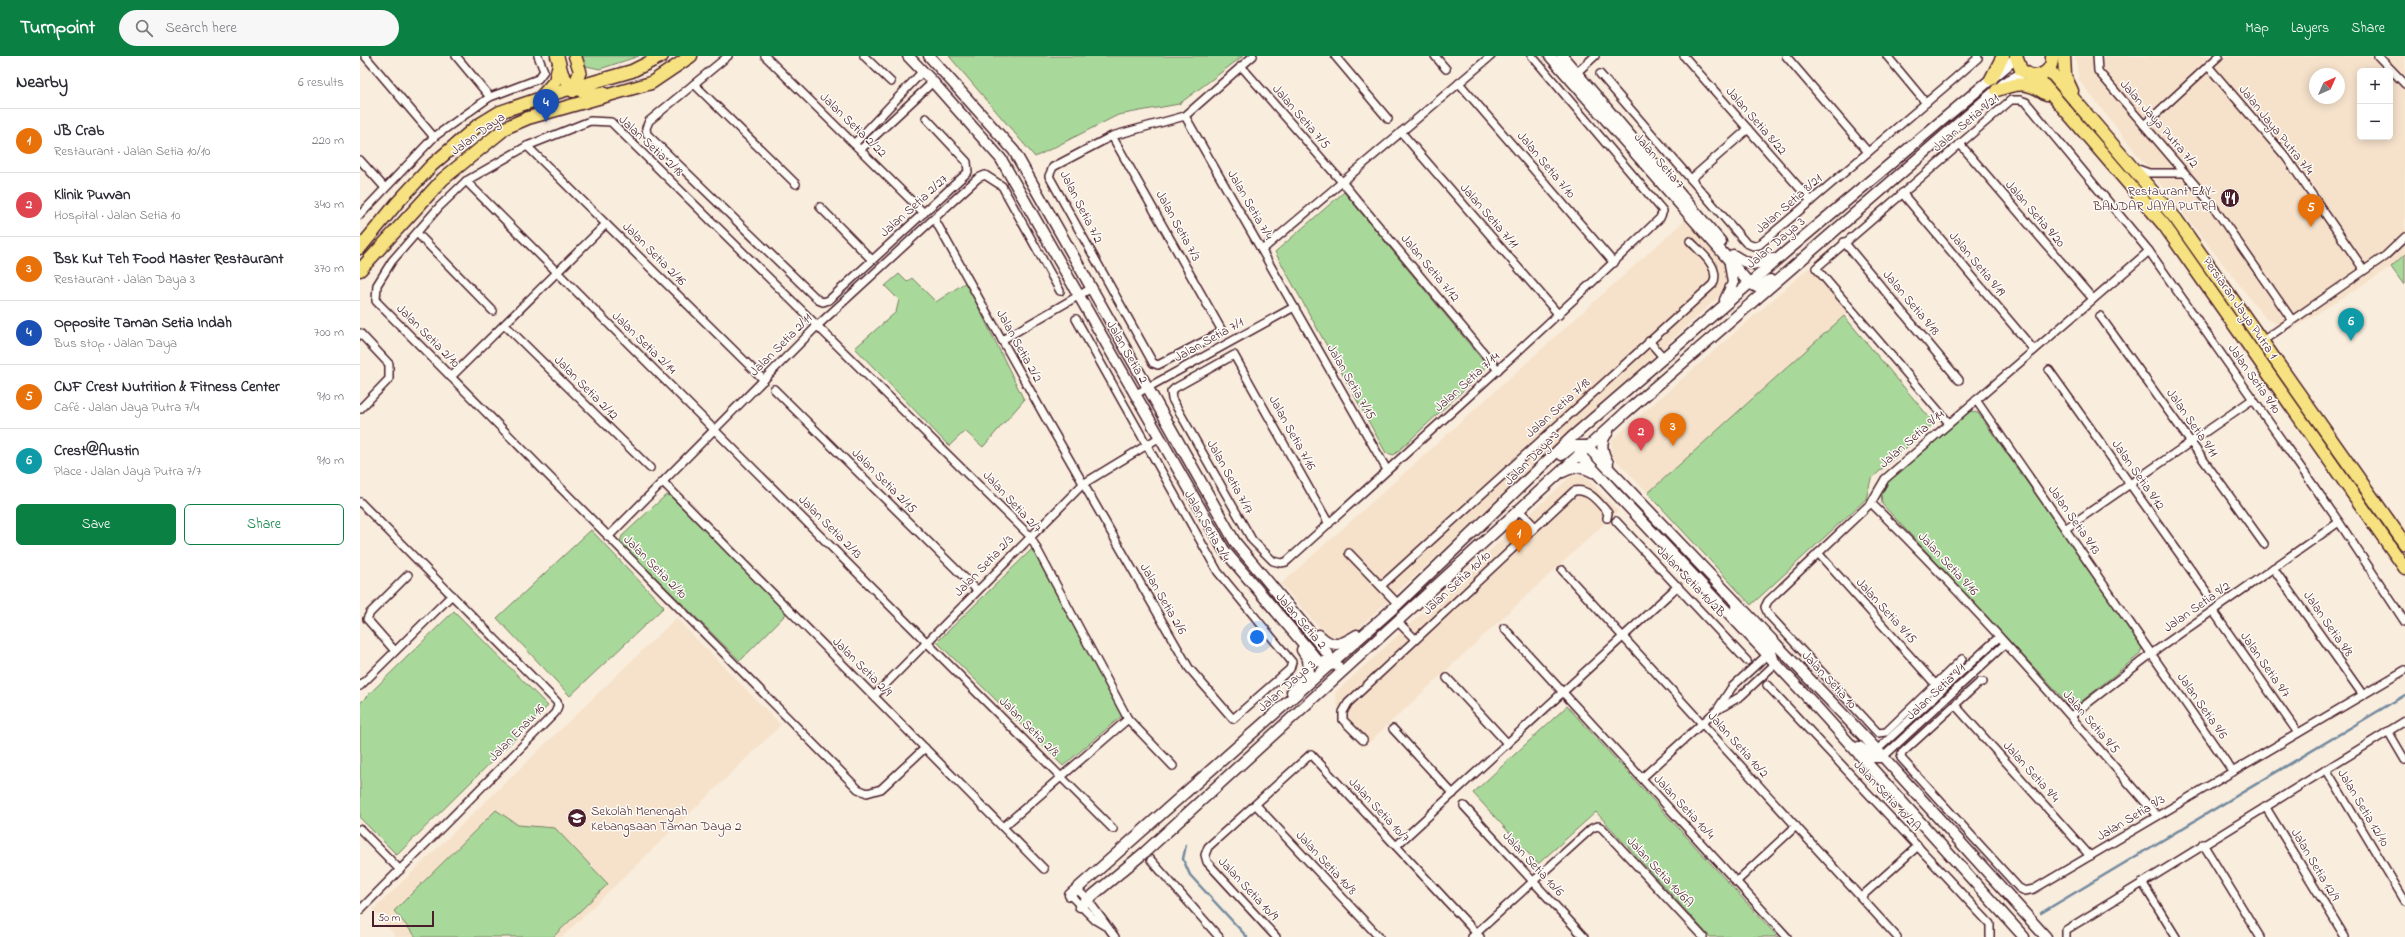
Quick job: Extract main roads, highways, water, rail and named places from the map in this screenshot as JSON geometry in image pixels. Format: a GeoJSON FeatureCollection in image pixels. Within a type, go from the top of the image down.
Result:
{"type":"FeatureCollection","features":[{"type":"Feature","properties":{"kind":"main road"},"geometry":{"type":"LineString","coordinates":[[575,56],[582,69],[588,74],[616,76]]}},
{"type":"Feature","properties":{"kind":"main road"},"geometry":{"type":"LineString","coordinates":[[528,118],[570,96],[575,87],[580,71],[575,56]]}},
{"type":"Feature","properties":{"kind":"main road","name":"Jalan Daya"},"geometry":{"type":"LineString","coordinates":[[360,248],[397,203],[431,166],[477,126],[500,112],[575,87],[632,71],[662,56]]}},
{"type":"Feature","properties":{"kind":"main road","name":"Jalan Daya"},"geometry":{"type":"LineString","coordinates":[[360,270],[443,178],[507,127],[528,118],[651,83],[691,56]]}},
{"type":"Feature","properties":{"kind":"main road"},"geometry":{"type":"LineString","coordinates":[[2003,56],[1994,84],[2028,84],[2036,87],[2060,104]]}},
{"type":"Feature","properties":{"kind":"main road"},"geometry":{"type":"LineString","coordinates":[[2016,57],[2018,67],[2024,73],[2036,76],[2049,70],[2052,56]]}},
{"type":"Feature","properties":{"kind":"main road"},"geometry":{"type":"LineString","coordinates":[[2064,56],[2065,76],[2079,105]]}},
{"type":"Feature","properties":{"kind":"main road"},"geometry":{"type":"LineString","coordinates":[[558,59],[564,77],[575,87],[585,92],[595,94],[622,91]]}},
{"type":"Feature","properties":{"kind":"main road"},"geometry":{"type":"LineString","coordinates":[[540,99],[555,81],[558,59]]}},
{"type":"Feature","properties":{"kind":"main road","name":"Persiaran Jaya Putra 1"},"geometry":{"type":"LineString","coordinates":[[2049,70],[2176,219],[2261,342],[2405,544]]}},
{"type":"Feature","properties":{"kind":"main road","name":"Persiaran Jaya Putra 1"},"geometry":{"type":"LineString","coordinates":[[2036,76],[2164,225],[2405,568]]}},
{"type":"Feature","properties":{"kind":"waterway"},"geometry":{"type":"LineString","coordinates":[[2041,913],[2405,695]]}},
{"type":"Feature","properties":{"kind":"waterway"},"geometry":{"type":"LineString","coordinates":[[1186,845],[1183,859],[1190,875],[1247,937]]}},
{"type":"Feature","properties":{"kind":"place","name":"Opposite Taman Setia Indah"},"geometry":{"type":"Point","coordinates":[546,122]}},
{"type":"Feature","properties":{"kind":"place","name":"Restaurant E&Y- BANDAR JAYA PUTRA"},"geometry":{"type":"Point","coordinates":[2230,198]}},
{"type":"Feature","properties":{"kind":"place","name":"CNF Crest Nutrition & Fitness Center"},"geometry":{"type":"Point","coordinates":[2311,227]}},
{"type":"Feature","properties":{"kind":"place","name":"Crest@Austin"},"geometry":{"type":"Point","coordinates":[2351,341]}},
{"type":"Feature","properties":{"kind":"place","name":"Bsk Kut Teh Food Master Restaurant"},"geometry":{"type":"Point","coordinates":[1673,446]}},
{"type":"Feature","properties":{"kind":"place","name":"Klinik Puvvan"},"geometry":{"type":"Point","coordinates":[1641,451]}},
{"type":"Feature","properties":{"kind":"place","name":"JB Crab"},"geometry":{"type":"Point","coordinates":[1519,553]}},
{"type":"Feature","properties":{"kind":"place","name":"Sekolah Menengah Kebangsaan Taman Daya 2"},"geometry":{"type":"Point","coordinates":[577,818]}}]}
